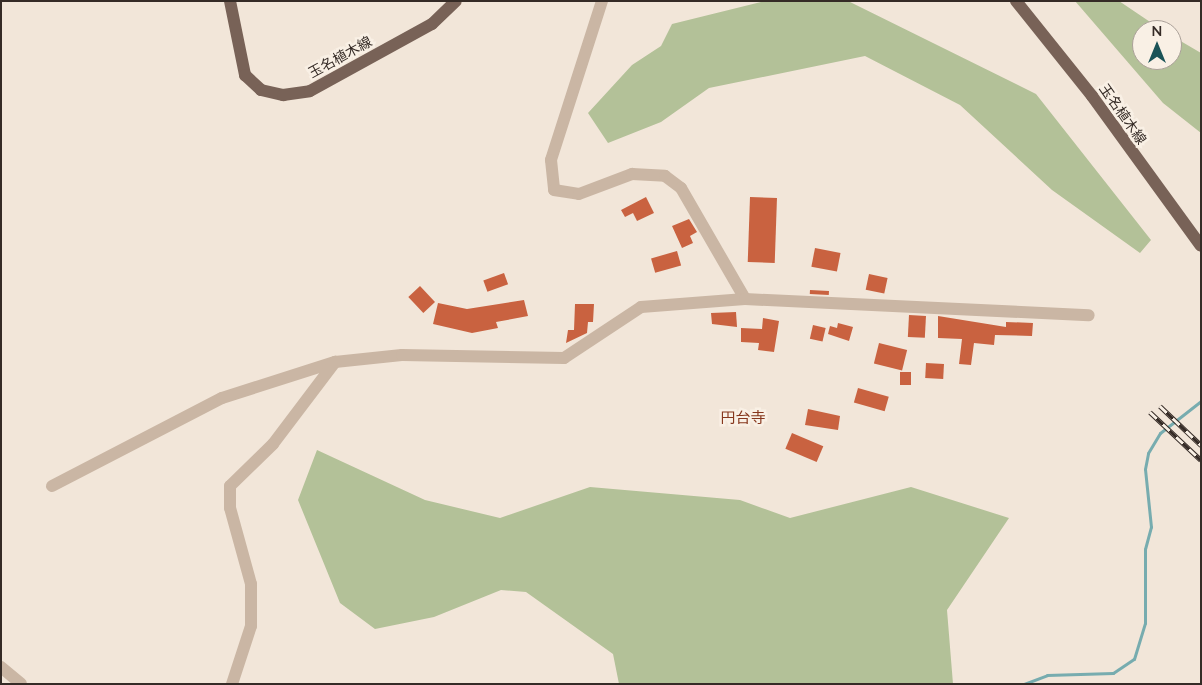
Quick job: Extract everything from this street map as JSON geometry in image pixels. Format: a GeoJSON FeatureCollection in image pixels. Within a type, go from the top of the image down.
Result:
{"type":"FeatureCollection","features":[{"type":"Feature","properties":{"kind":"main road","name":"玉名植木線"},"geometry":{"type":"LineString","coordinates":[[230,1],[246,75],[261,90],[283,95],[310,90],[432,24],[456,1]]}},
{"type":"Feature","properties":{"kind":"main road","name":"玉名植木線"},"geometry":{"type":"LineString","coordinates":[[1016,1],[1092,96],[1201,246]]}},
{"type":"Feature","properties":{"kind":"street"},"geometry":{"type":"LineString","coordinates":[[602,1],[551,160],[554,190],[579,194],[632,174],[665,176],[681,188],[745,299]]}},
{"type":"Feature","properties":{"kind":"street"},"geometry":{"type":"LineString","coordinates":[[52,486],[222,398],[335,362],[402,355],[564,358],[641,307],[745,299],[1089,315]]}},
{"type":"Feature","properties":{"kind":"street"},"geometry":{"type":"LineString","coordinates":[[232,684],[251,626],[251,584],[230,508],[230,486],[273,444],[335,362]]}},
{"type":"Feature","properties":{"kind":"street"},"geometry":{"type":"LineString","coordinates":[[1,667],[21,684]]}},
{"type":"Feature","properties":{"kind":"green space"},"geometry":{"type":"Polygon","coordinates":[[[765,1],[848,1],[1036,94],[1151,240],[1140,253],[1052,190],[960,105],[865,56],[709,88],[661,122],[608,143],[588,113],[632,65],[661,46],[672,24],[765,1]]]}},
{"type":"Feature","properties":{"kind":"green space"},"geometry":{"type":"Polygon","coordinates":[[[1075,1],[1119,1],[1147,20],[1132,20],[1132,67],[1075,1]]]}},
{"type":"Feature","properties":{"kind":"green space"},"geometry":{"type":"Polygon","coordinates":[[[1182,42],[1201,53],[1201,133],[1163,103],[1135,70],[1182,70],[1182,42]]]}},
{"type":"Feature","properties":{"kind":"green space"},"geometry":{"type":"Polygon","coordinates":[[[317,450],[425,500],[500,518],[590,487],[740,500],[790,518],[911,487],[1009,518],[947,610],[953,684],[619,684],[613,654],[526,592],[501,590],[434,617],[375,629],[340,603],[298,500],[317,450]]]}},
{"type":"Feature","properties":{"kind":"building"},"geometry":{"type":"Polygon","coordinates":[[[646,197],[654,213],[637,221],[633,213],[625,217],[621,210],[646,197]]]}},
{"type":"Feature","properties":{"kind":"building"},"geometry":{"type":"Polygon","coordinates":[[[750,197],[777,198],[775,263],[748,262],[750,197]]]}},
{"type":"Feature","properties":{"kind":"building"},"geometry":{"type":"Polygon","coordinates":[[[689,219],[697,232],[690,236],[693,243],[682,248],[672,226],[689,219]]]}},
{"type":"Feature","properties":{"kind":"building"},"geometry":{"type":"Polygon","coordinates":[[[815,248],[841,253],[837,272],[811,267],[815,248]]]}},
{"type":"Feature","properties":{"kind":"building"},"geometry":{"type":"Polygon","coordinates":[[[677,251],[681,265],[655,273],[651,258],[677,251]]]}},
{"type":"Feature","properties":{"kind":"building"},"geometry":{"type":"Polygon","coordinates":[[[504,273],[508,284],[487,292],[483,281],[504,273]]]}},
{"type":"Feature","properties":{"kind":"building"},"geometry":{"type":"Polygon","coordinates":[[[869,274],[888,278],[884,294],[866,290],[869,274]]]}},
{"type":"Feature","properties":{"kind":"building"},"geometry":{"type":"Polygon","coordinates":[[[420,286],[435,302],[423,313],[408,297],[420,286]]]}},
{"type":"Feature","properties":{"kind":"building"},"geometry":{"type":"Polygon","coordinates":[[[810,290],[829,291],[829,295],[810,294],[810,290]]]}},
{"type":"Feature","properties":{"kind":"building"},"geometry":{"type":"Polygon","coordinates":[[[524,300],[528,316],[496,322],[498,328],[472,333],[433,324],[438,303],[467,309],[524,300]]]}},
{"type":"Feature","properties":{"kind":"building"},"geometry":{"type":"Polygon","coordinates":[[[575,304],[594,304],[593,322],[588,322],[587,333],[566,343],[568,330],[574,330],[575,304]]]}},
{"type":"Feature","properties":{"kind":"building"},"geometry":{"type":"Polygon","coordinates":[[[736,312],[737,327],[712,324],[711,313],[736,312]]]}},
{"type":"Feature","properties":{"kind":"building"},"geometry":{"type":"Polygon","coordinates":[[[909,315],[926,316],[925,338],[908,337],[909,315]]]}},
{"type":"Feature","properties":{"kind":"building"},"geometry":{"type":"Polygon","coordinates":[[[938,316],[1006,327],[1006,322],[1033,323],[1032,336],[995,335],[994,345],[974,343],[971,365],[959,364],[962,339],[938,338],[938,316]]]}},
{"type":"Feature","properties":{"kind":"building"},"geometry":{"type":"Polygon","coordinates":[[[763,318],[779,321],[774,352],[758,350],[759,343],[741,342],[741,328],[762,329],[763,318]]]}},
{"type":"Feature","properties":{"kind":"building"},"geometry":{"type":"Polygon","coordinates":[[[838,323],[853,327],[849,341],[828,334],[830,326],[837,328],[838,323]]]}},
{"type":"Feature","properties":{"kind":"building"},"geometry":{"type":"Polygon","coordinates":[[[813,325],[826,328],[823,342],[810,339],[813,325]]]}},
{"type":"Feature","properties":{"kind":"building"},"geometry":{"type":"Polygon","coordinates":[[[879,343],[907,350],[902,370],[874,363],[879,343]]]}},
{"type":"Feature","properties":{"kind":"building"},"geometry":{"type":"Polygon","coordinates":[[[926,363],[944,364],[943,379],[925,378],[926,363]]]}},
{"type":"Feature","properties":{"kind":"building"},"geometry":{"type":"Polygon","coordinates":[[[900,372],[911,372],[911,385],[900,385],[900,372]]]}},
{"type":"Feature","properties":{"kind":"building"},"geometry":{"type":"Polygon","coordinates":[[[858,388],[889,397],[885,411],[854,402],[858,388]]]}},
{"type":"Feature","properties":{"kind":"building"},"geometry":{"type":"Polygon","coordinates":[[[808,409],[840,416],[838,430],[805,425],[808,409]]]}},
{"type":"Feature","properties":{"kind":"building"},"geometry":{"type":"Polygon","coordinates":[[[792,433],[823,446],[817,462],[785,449],[792,433]]]}},
{"type":"Feature","properties":{"kind":"waterway"},"geometry":{"type":"LineString","coordinates":[[1024,684],[1047,675],[1113,673],[1134,659],[1145,623],[1145,549],[1151,527],[1145,469],[1148,453],[1160,433],[1201,401]]}},
{"type":"Feature","properties":{"kind":"railway"},"geometry":{"type":"LineString","coordinates":[[1160,406],[1201,445]]}},
{"type":"Feature","properties":{"kind":"railway"},"geometry":{"type":"LineString","coordinates":[[1150,412],[1201,460]]}},
{"type":"Feature","properties":{"kind":"district","name":"円台寺"},"geometry":{"type":"Point","coordinates":[743,418]}}]}
